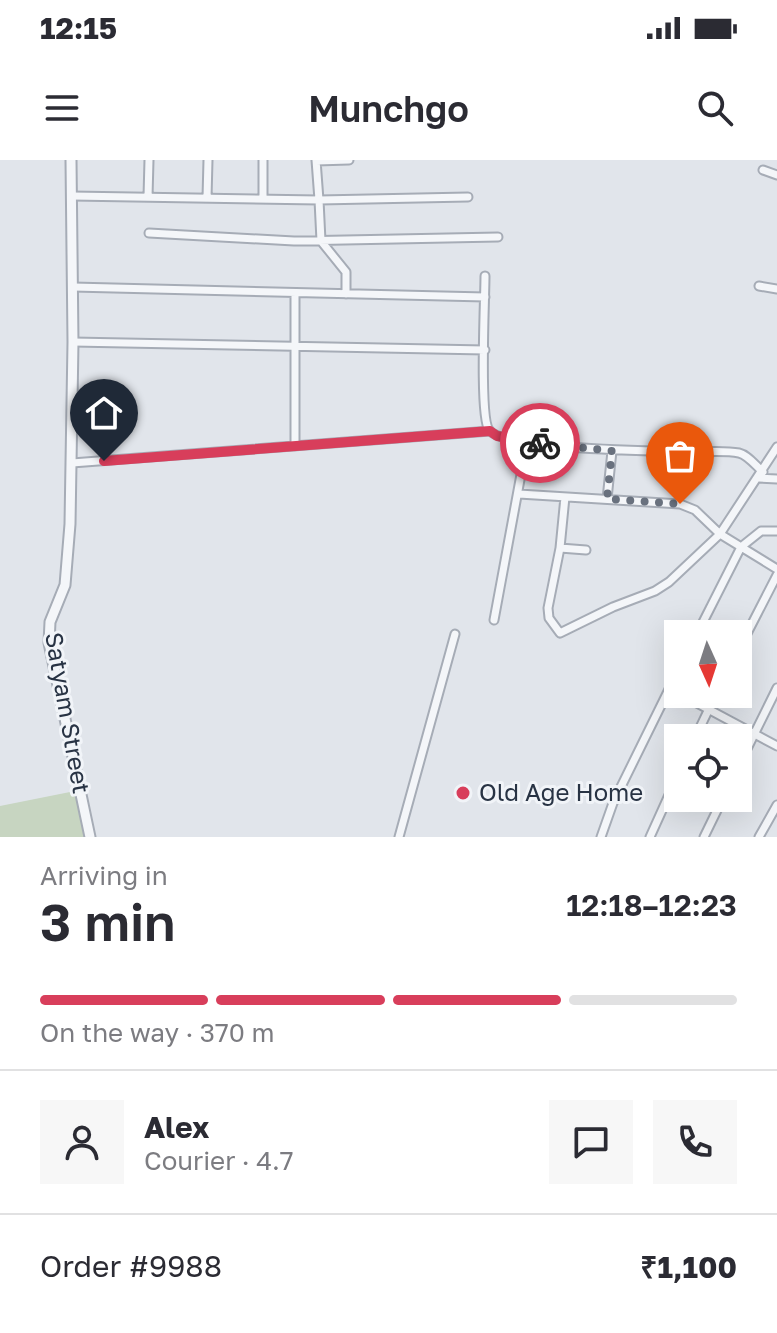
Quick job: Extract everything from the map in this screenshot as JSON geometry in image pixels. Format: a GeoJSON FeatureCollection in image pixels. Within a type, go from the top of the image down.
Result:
{"type":"FeatureCollection","features":[{"type":"Feature","properties":{"kind":"street","name":"Satyam Street"},"geometry":{"type":"LineString","coordinates":[[71,160],[72,463],[65,585],[50,622],[49,643],[90,837]]}},
{"type":"Feature","properties":{"kind":"street"},"geometry":{"type":"LineString","coordinates":[[148,197],[149,160]]}},
{"type":"Feature","properties":{"kind":"street"},"geometry":{"type":"LineString","coordinates":[[207,198],[208,160]]}},
{"type":"Feature","properties":{"kind":"street"},"geometry":{"type":"LineString","coordinates":[[263,160],[263,199]]}},
{"type":"Feature","properties":{"kind":"street"},"geometry":{"type":"LineString","coordinates":[[346,294],[346,272],[321,241],[316,160],[349,160]]}},
{"type":"Feature","properties":{"kind":"street"},"geometry":{"type":"LineString","coordinates":[[763,170],[777,175]]}},
{"type":"Feature","properties":{"kind":"street"},"geometry":{"type":"LineString","coordinates":[[72,196],[319,200],[468,197]]}},
{"type":"Feature","properties":{"kind":"street"},"geometry":{"type":"LineString","coordinates":[[149,233],[321,241],[498,237]]}},
{"type":"Feature","properties":{"kind":"street"},"geometry":{"type":"LineString","coordinates":[[485,276],[486,421],[490,431],[497,436],[612,451],[739,453],[761,475],[777,479]]}},
{"type":"Feature","properties":{"kind":"street"},"geometry":{"type":"LineString","coordinates":[[759,286],[777,289]]}},
{"type":"Feature","properties":{"kind":"street"},"geometry":{"type":"LineString","coordinates":[[73,287],[485,297]]}},
{"type":"Feature","properties":{"kind":"street"},"geometry":{"type":"LineString","coordinates":[[295,293],[295,446]]}},
{"type":"Feature","properties":{"kind":"street"},"geometry":{"type":"LineString","coordinates":[[73,342],[485,350]]}},
{"type":"Feature","properties":{"kind":"street"},"geometry":{"type":"LineString","coordinates":[[72,463],[490,431]]}},
{"type":"Feature","properties":{"kind":"street"},"geometry":{"type":"LineString","coordinates":[[494,620],[527,442]]}},
{"type":"Feature","properties":{"kind":"street"},"geometry":{"type":"LineString","coordinates":[[565,497],[560,548],[548,612],[556,631],[560,633],[662,587],[720,534],[777,447]]}},
{"type":"Feature","properties":{"kind":"street"},"geometry":{"type":"LineString","coordinates":[[607,499],[612,451]]}},
{"type":"Feature","properties":{"kind":"street"},"geometry":{"type":"LineString","coordinates":[[519,494],[689,506],[720,534],[777,572],[752,623]]}},
{"type":"Feature","properties":{"kind":"street"},"geometry":{"type":"LineString","coordinates":[[704,620],[741,547],[761,531],[777,531]]}},
{"type":"Feature","properties":{"kind":"street"},"geometry":{"type":"LineString","coordinates":[[560,548],[586,550]]}},
{"type":"Feature","properties":{"kind":"street"},"geometry":{"type":"LineString","coordinates":[[399,837],[455,634]]}},
{"type":"Feature","properties":{"kind":"street"},"geometry":{"type":"LineString","coordinates":[[753,735],[777,688]]}},
{"type":"Feature","properties":{"kind":"street"},"geometry":{"type":"LineString","coordinates":[[601,837],[613,803],[664,698]]}},
{"type":"Feature","properties":{"kind":"street"},"geometry":{"type":"LineString","coordinates":[[701,724],[708,709],[777,746]]}},
{"type":"Feature","properties":{"kind":"street"},"geometry":{"type":"LineString","coordinates":[[759,837],[777,805]]}},
{"type":"Feature","properties":{"kind":"street"},"geometry":{"type":"LineString","coordinates":[[650,837],[664,806]]}},
{"type":"Feature","properties":{"kind":"street"},"geometry":{"type":"LineString","coordinates":[[704,837],[716,812]]}},
{"type":"Feature","properties":{"kind":"green space"},"geometry":{"type":"Polygon","coordinates":[[[75,791],[84,837],[0,837],[0,806],[75,791]]]}},
{"type":"Feature","properties":{"kind":"way so far"},"geometry":{"type":"LineString","coordinates":[[540,443],[612,451],[607,499],[680,504]]}},
{"type":"Feature","properties":{"kind":"place","name":"Old Age Home"},"geometry":{"type":"Point","coordinates":[463,793]}},
{"type":"Feature","properties":{"kind":"route"},"geometry":{"type":"LineString","coordinates":[[104,461],[490,431],[497,436],[540,443]]}}]}
